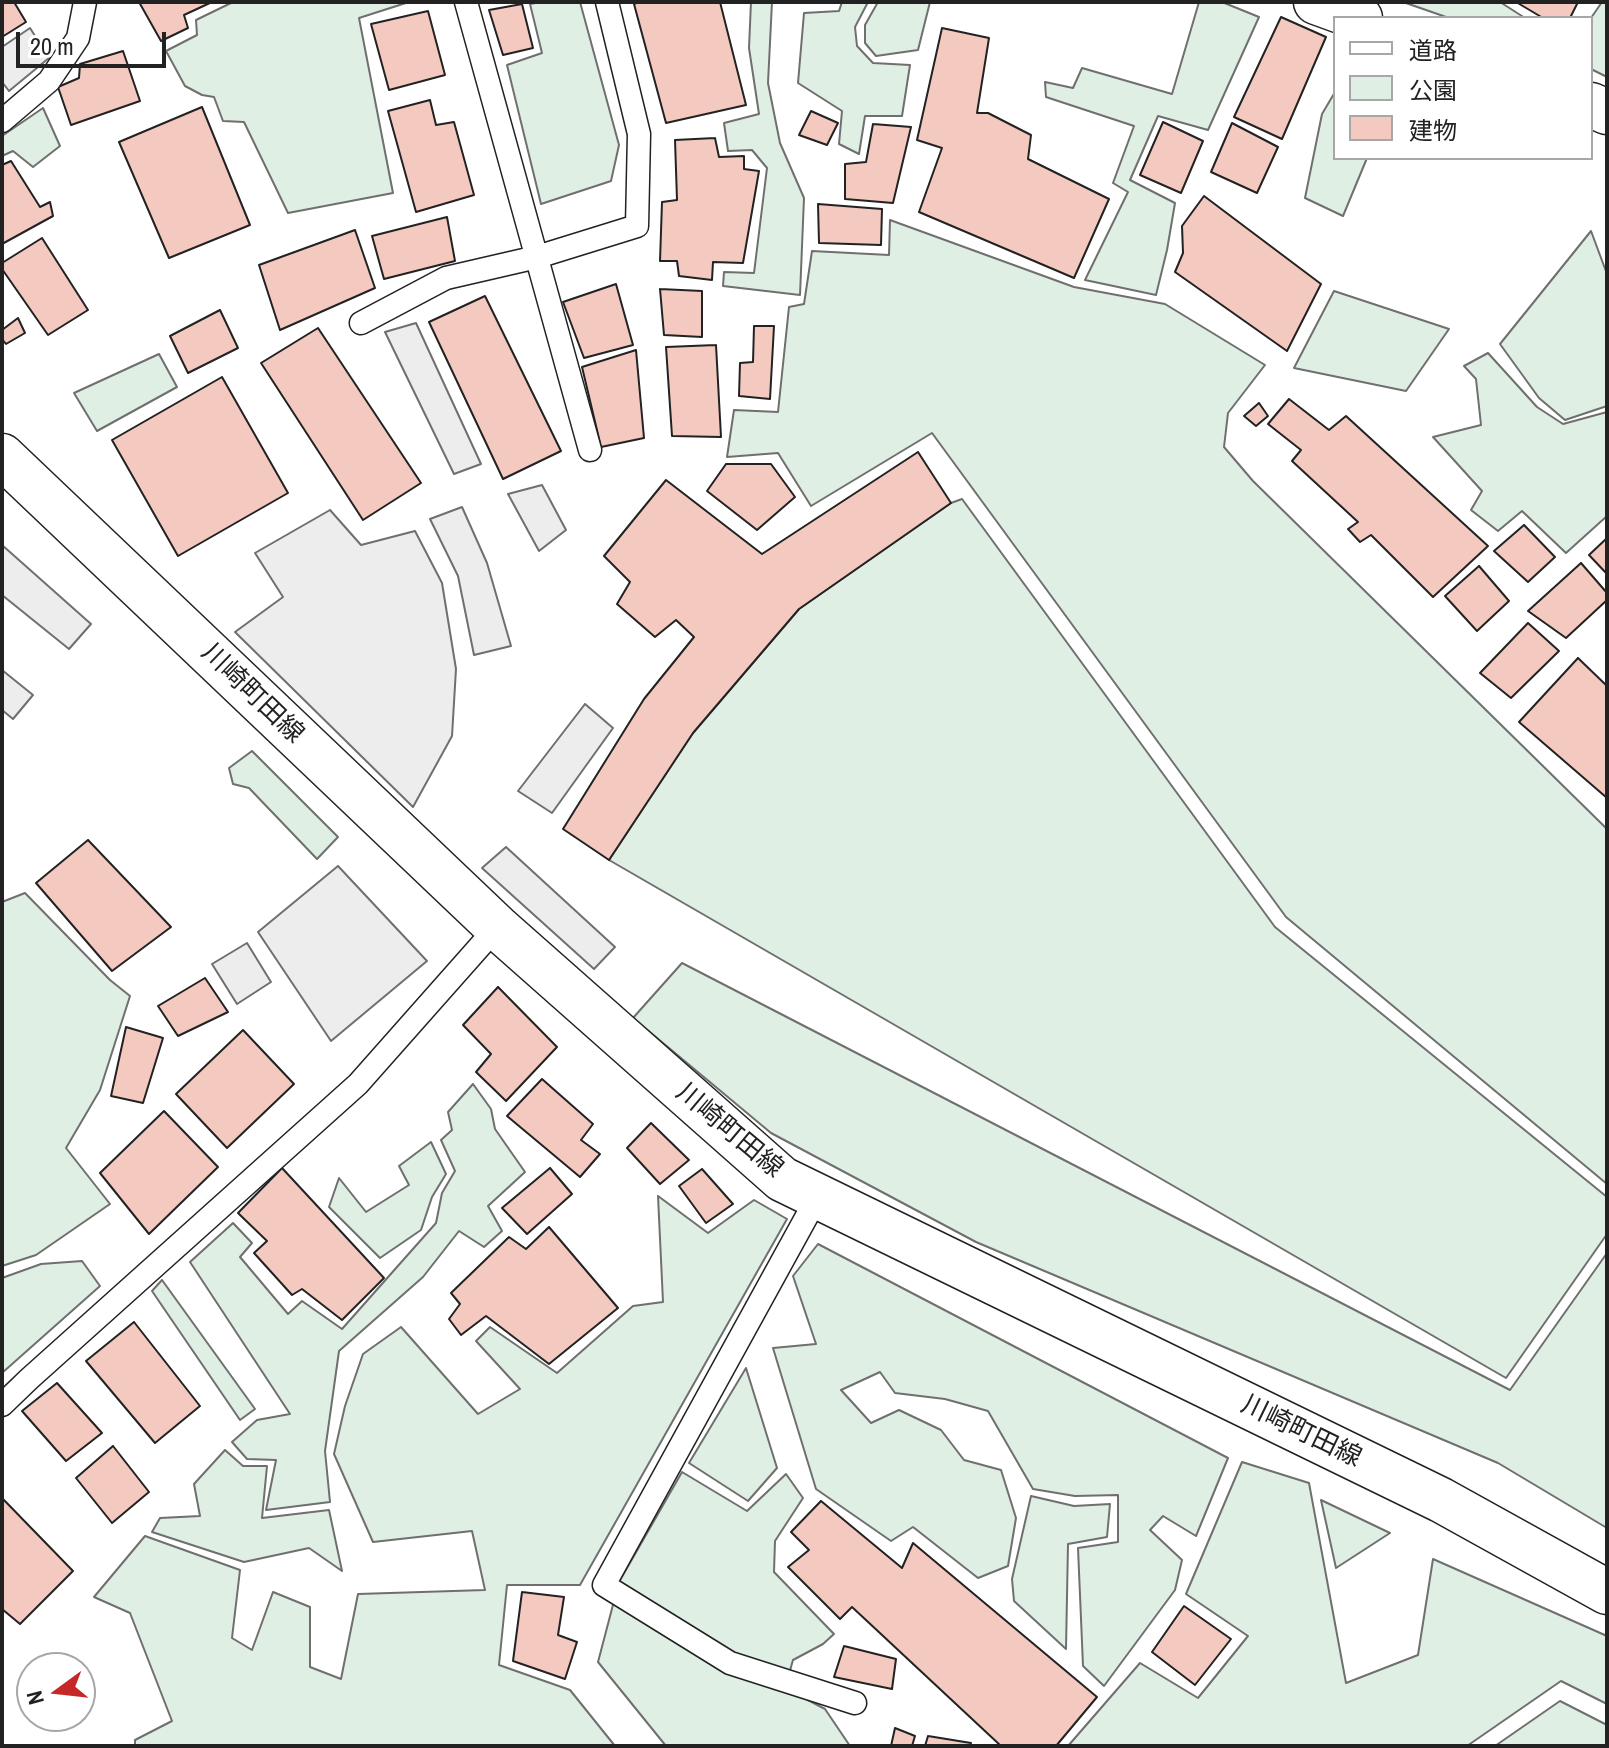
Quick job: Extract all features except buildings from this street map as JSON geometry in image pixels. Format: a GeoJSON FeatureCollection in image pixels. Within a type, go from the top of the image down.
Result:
{"type":"FeatureCollection","features":[{"type":"Feature","properties":{"kind":"main road"},"geometry":{"type":"LineString","coordinates":[[1316,2],[1354,16]]}},
{"type":"Feature","properties":{"kind":"main road","name":"川崎町田線"},"geometry":{"type":"LineString","coordinates":[[2,456],[497,927],[782,1179],[1441,1500],[1607,1592]]}},
{"type":"Feature","properties":{"kind":"lane"},"geometry":{"type":"LineString","coordinates":[[2,121],[49,81],[78,38],[85,2]]}},
{"type":"Feature","properties":{"kind":"lane"},"geometry":{"type":"LineString","coordinates":[[466,2],[590,450]]}},
{"type":"Feature","properties":{"kind":"lane"},"geometry":{"type":"LineString","coordinates":[[361,323],[446,278],[537,257],[637,226],[639,134],[607,2]]}},
{"type":"Feature","properties":{"kind":"lane"},"geometry":{"type":"LineString","coordinates":[[2,1405],[358,1084],[497,927]]}},
{"type":"Feature","properties":{"kind":"lane"},"geometry":{"type":"LineString","coordinates":[[818,1196],[604,1585],[730,1663],[855,1703]]}},
{"type":"Feature","properties":{"kind":"green space"},"geometry":{"type":"Polygon","coordinates":[[[233,2],[409,2],[359,18],[393,193],[288,213],[244,122],[223,121],[214,97],[185,86],[166,51],[197,35],[196,20],[233,2]]]}},
{"type":"Feature","properties":{"kind":"green space"},"geometry":{"type":"Polygon","coordinates":[[[580,2],[619,145],[611,181],[541,204],[507,65],[542,53],[530,4],[580,2]]]}},
{"type":"Feature","properties":{"kind":"green space"},"geometry":{"type":"Polygon","coordinates":[[[751,2],[772,2],[768,83],[780,143],[804,198],[800,295],[723,286],[724,272],[754,273],[767,168],[752,150],[728,151],[724,123],[759,114],[749,48],[751,2]]]}},
{"type":"Feature","properties":{"kind":"green space"},"geometry":{"type":"Polygon","coordinates":[[[842,2],[868,2],[855,27],[857,46],[873,63],[910,65],[902,116],[865,116],[859,154],[839,144],[842,111],[798,83],[804,13],[839,11],[842,2]]]}},
{"type":"Feature","properties":{"kind":"green space"},"geometry":{"type":"Polygon","coordinates":[[[878,2],[930,2],[918,50],[876,56],[865,43],[865,25],[878,2]]]}},
{"type":"Feature","properties":{"kind":"green space"},"geometry":{"type":"Polygon","coordinates":[[[1199,2],[1222,2],[1259,17],[1208,130],[1158,116],[1130,180],[1175,203],[1156,295],[1085,280],[1128,192],[1113,183],[1134,126],[1046,97],[1045,82],[1073,88],[1082,68],[1172,94],[1199,2]]]}},
{"type":"Feature","properties":{"kind":"green space"},"geometry":{"type":"Polygon","coordinates":[[[1403,2],[1500,2],[1522,16],[1443,16],[1403,2]]]}},
{"type":"Feature","properties":{"kind":"green space"},"geometry":{"type":"Polygon","coordinates":[[[1602,2],[1607,2],[1607,77],[1593,70],[1592,16],[1602,2]]]}},
{"type":"Feature","properties":{"kind":"green space"},"geometry":{"type":"Polygon","coordinates":[[[1333,95],[1333,160],[1366,160],[1343,216],[1305,198],[1322,114],[1333,95]]]}},
{"type":"Feature","properties":{"kind":"green space"},"geometry":{"type":"Polygon","coordinates":[[[43,108],[60,146],[33,167],[13,151],[2,156],[2,136],[43,108]]]}},
{"type":"Feature","properties":{"kind":"green space"},"geometry":{"type":"Polygon","coordinates":[[[890,220],[1074,287],[1165,304],[1265,365],[1228,413],[1224,447],[1253,481],[1607,829],[1607,1184],[1286,917],[932,433],[811,506],[778,453],[727,457],[734,410],[778,412],[789,307],[804,304],[812,251],[889,255],[890,220]]]}},
{"type":"Feature","properties":{"kind":"green space"},"geometry":{"type":"Polygon","coordinates":[[[1591,231],[1607,274],[1607,406],[1565,420],[1539,398],[1500,344],[1591,231]]]}},
{"type":"Feature","properties":{"kind":"green space"},"geometry":{"type":"Polygon","coordinates":[[[1334,291],[1449,329],[1406,391],[1294,368],[1334,291]]]}},
{"type":"Feature","properties":{"kind":"green space"},"geometry":{"type":"Polygon","coordinates":[[[1488,353],[1537,407],[1563,424],[1607,412],[1607,516],[1566,553],[1522,511],[1498,531],[1471,510],[1482,491],[1433,437],[1481,425],[1476,379],[1464,366],[1488,353]]]}},
{"type":"Feature","properties":{"kind":"green space"},"geometry":{"type":"Polygon","coordinates":[[[159,354],[177,387],[97,431],[74,393],[159,354]]]}},
{"type":"Feature","properties":{"kind":"green space"},"geometry":{"type":"Polygon","coordinates":[[[962,499],[1275,927],[1607,1197],[1607,1234],[1506,1378],[609,860],[693,733],[799,609],[951,503],[962,499]]]}},
{"type":"Feature","properties":{"kind":"green space"},"geometry":{"type":"Polygon","coordinates":[[[252,751],[338,837],[317,859],[249,788],[233,784],[229,768],[252,751]]]}},
{"type":"Feature","properties":{"kind":"green space"},"geometry":{"type":"Polygon","coordinates":[[[25,893],[110,980],[130,996],[100,1090],[66,1148],[110,1204],[36,1255],[2,1266],[2,902],[25,893]]]}},
{"type":"Feature","properties":{"kind":"green space"},"geometry":{"type":"Polygon","coordinates":[[[682,963],[1510,1390],[1607,1253],[1607,1528],[1498,1463],[976,1242],[771,1133],[633,1018],[682,963]]]}},
{"type":"Feature","properties":{"kind":"green space"},"geometry":{"type":"Polygon","coordinates":[[[473,1084],[491,1109],[495,1129],[525,1172],[488,1206],[502,1231],[484,1247],[459,1231],[423,1277],[339,1351],[325,1451],[330,1502],[266,1510],[276,1460],[247,1459],[232,1442],[257,1420],[290,1414],[190,1262],[233,1223],[252,1243],[240,1257],[288,1314],[302,1301],[342,1329],[436,1223],[442,1193],[455,1171],[441,1140],[452,1130],[448,1112],[473,1084]]]}},
{"type":"Feature","properties":{"kind":"green space"},"geometry":{"type":"Polygon","coordinates":[[[431,1142],[446,1174],[432,1197],[421,1230],[380,1258],[329,1207],[339,1178],[366,1212],[409,1185],[399,1166],[431,1142]]]}},
{"type":"Feature","properties":{"kind":"green space"},"geometry":{"type":"Polygon","coordinates":[[[658,1196],[708,1233],[754,1200],[787,1219],[580,1585],[507,1585],[499,1665],[570,1690],[615,1746],[135,1746],[135,1740],[172,1721],[130,1613],[94,1597],[145,1536],[240,1570],[232,1638],[252,1650],[273,1592],[310,1607],[310,1667],[341,1679],[358,1594],[485,1590],[472,1531],[373,1542],[334,1454],[345,1406],[363,1354],[401,1327],[478,1414],[520,1389],[476,1341],[490,1327],[557,1373],[633,1306],[663,1302],[658,1196]]]}},
{"type":"Feature","properties":{"kind":"green space"},"geometry":{"type":"Polygon","coordinates":[[[818,1244],[1228,1458],[1196,1536],[1163,1516],[1150,1530],[1182,1560],[1175,1590],[1104,1686],[1083,1666],[1078,1548],[1118,1542],[1118,1495],[1075,1496],[1033,1489],[988,1411],[945,1399],[895,1393],[880,1372],[841,1390],[871,1423],[899,1410],[941,1430],[964,1460],[1001,1470],[1016,1518],[1008,1566],[978,1578],[913,1527],[891,1541],[816,1489],[773,1348],[816,1344],[793,1276],[818,1244]]]}},
{"type":"Feature","properties":{"kind":"green space"},"geometry":{"type":"Polygon","coordinates":[[[82,1261],[100,1286],[2,1373],[2,1278],[41,1264],[82,1261]]]}},
{"type":"Feature","properties":{"kind":"green space"},"geometry":{"type":"Polygon","coordinates":[[[162,1280],[255,1409],[240,1420],[152,1291],[162,1280]]]}},
{"type":"Feature","properties":{"kind":"green space"},"geometry":{"type":"Polygon","coordinates":[[[746,1368],[777,1468],[748,1501],[689,1463],[746,1368]]]}},
{"type":"Feature","properties":{"kind":"green space"},"geometry":{"type":"Polygon","coordinates":[[[225,1450],[243,1466],[267,1466],[262,1518],[329,1510],[342,1571],[309,1548],[244,1562],[152,1532],[160,1518],[200,1516],[194,1484],[225,1450]]]}},
{"type":"Feature","properties":{"kind":"green space"},"geometry":{"type":"Polygon","coordinates":[[[1242,1462],[1309,1483],[1346,1683],[1418,1655],[1433,1559],[1607,1636],[1607,1704],[1561,1681],[1467,1746],[1068,1746],[1140,1663],[1198,1698],[1248,1636],[1186,1594],[1242,1462]]]}},
{"type":"Feature","properties":{"kind":"green space"},"geometry":{"type":"Polygon","coordinates":[[[682,1472],[747,1511],[786,1474],[803,1498],[775,1541],[774,1572],[834,1634],[823,1644],[793,1660],[785,1688],[825,1709],[850,1746],[666,1746],[598,1662],[619,1582],[682,1472]]]}},
{"type":"Feature","properties":{"kind":"green space"},"geometry":{"type":"Polygon","coordinates":[[[1031,1496],[1074,1506],[1110,1504],[1107,1537],[1068,1544],[1066,1649],[1014,1601],[1012,1579],[1031,1496]]]}},
{"type":"Feature","properties":{"kind":"green space"},"geometry":{"type":"Polygon","coordinates":[[[1321,1500],[1390,1533],[1336,1568],[1321,1500]]]}},
{"type":"Feature","properties":{"kind":"green space"},"geometry":{"type":"Polygon","coordinates":[[[1560,1701],[1607,1725],[1607,1746],[1495,1746],[1560,1701]]]}},
{"type":"Feature","properties":{"kind":"shaded area"},"geometry":{"type":"Polygon","coordinates":[[[30,28],[49,58],[9,91],[2,82],[2,47],[30,28]]]}},
{"type":"Feature","properties":{"kind":"shaded area"},"geometry":{"type":"Polygon","coordinates":[[[416,323],[481,464],[454,474],[385,332],[416,323]]]}},
{"type":"Feature","properties":{"kind":"shaded area"},"geometry":{"type":"Polygon","coordinates":[[[542,485],[566,530],[539,551],[508,494],[542,485]]]}},
{"type":"Feature","properties":{"kind":"shaded area"},"geometry":{"type":"Polygon","coordinates":[[[462,507],[487,563],[511,646],[474,655],[458,576],[430,519],[462,507]]]}},
{"type":"Feature","properties":{"kind":"shaded area"},"geometry":{"type":"Polygon","coordinates":[[[330,510],[361,545],[415,531],[442,583],[456,669],[452,736],[413,807],[235,632],[283,597],[255,553],[330,510]]]}},
{"type":"Feature","properties":{"kind":"shaded area"},"geometry":{"type":"Polygon","coordinates":[[[2,545],[91,624],[69,649],[2,595],[2,545]]]}},
{"type":"Feature","properties":{"kind":"shaded area"},"geometry":{"type":"Polygon","coordinates":[[[2,670],[33,695],[13,719],[2,710],[2,670]]]}},
{"type":"Feature","properties":{"kind":"shaded area"},"geometry":{"type":"Polygon","coordinates":[[[585,704],[613,728],[552,813],[518,791],[585,704]]]}},
{"type":"Feature","properties":{"kind":"shaded area"},"geometry":{"type":"Polygon","coordinates":[[[506,847],[615,947],[594,969],[482,868],[506,847]]]}},
{"type":"Feature","properties":{"kind":"shaded area"},"geometry":{"type":"Polygon","coordinates":[[[338,866],[427,961],[331,1041],[258,932],[338,866]]]}},
{"type":"Feature","properties":{"kind":"shaded area"},"geometry":{"type":"Polygon","coordinates":[[[247,943],[271,982],[237,1004],[212,964],[247,943]]]}}]}
